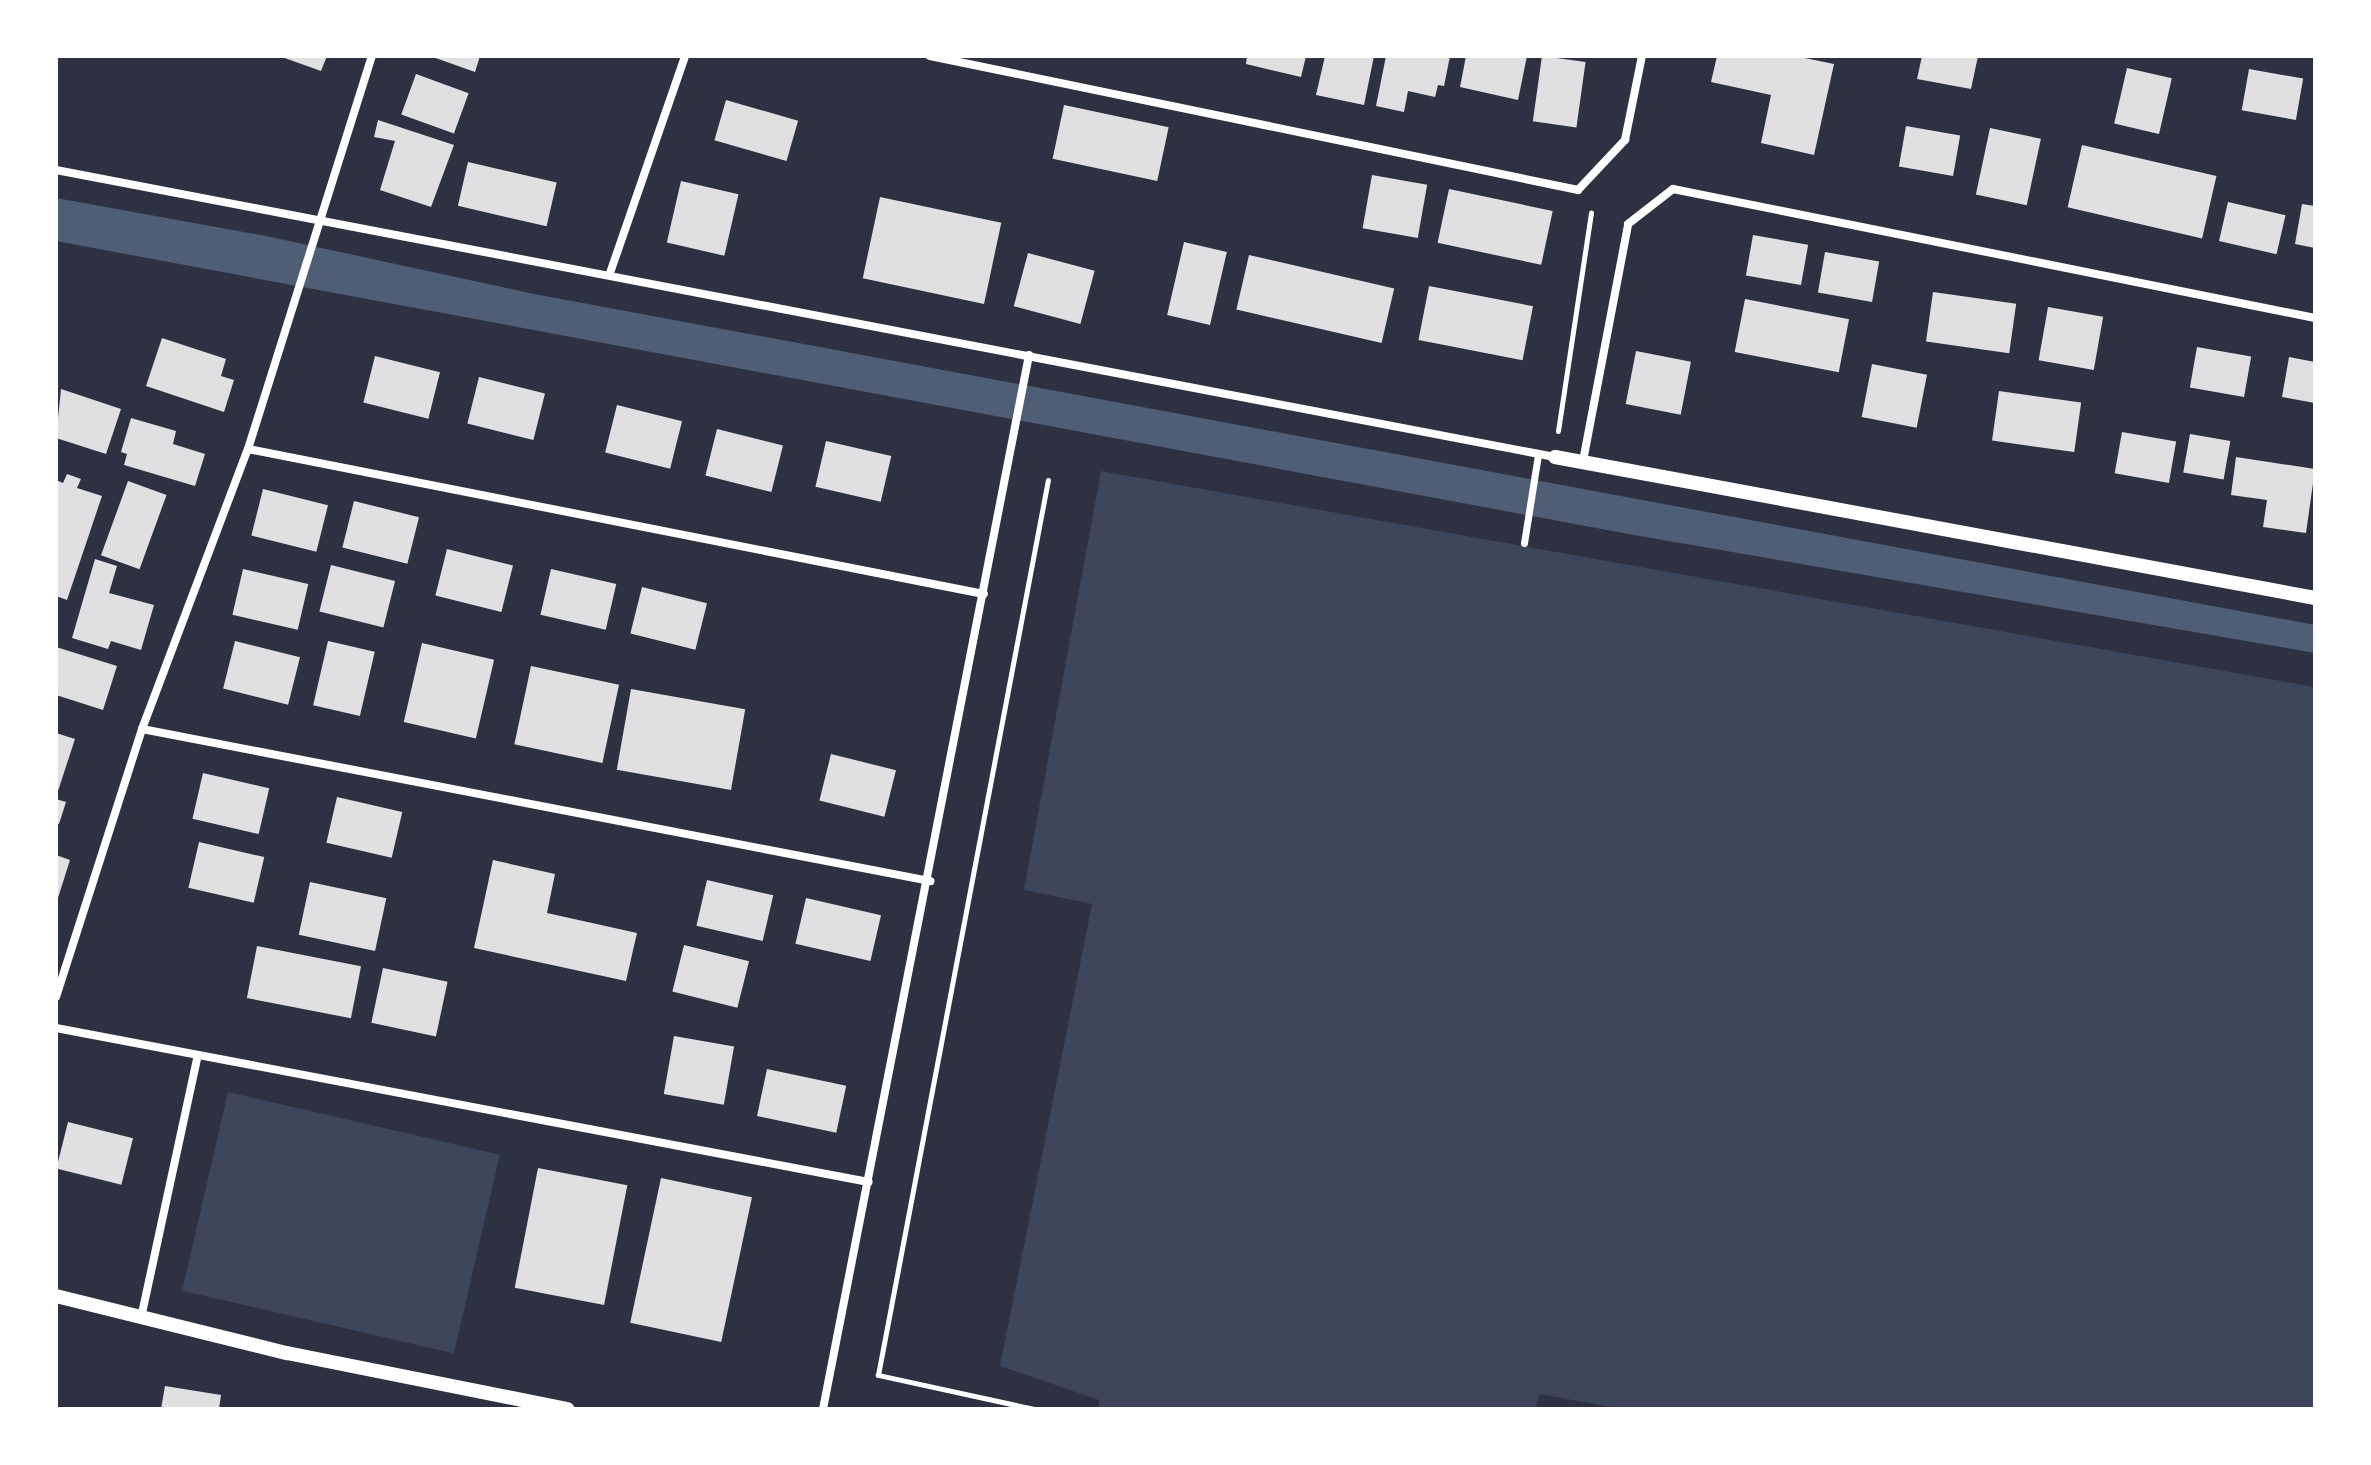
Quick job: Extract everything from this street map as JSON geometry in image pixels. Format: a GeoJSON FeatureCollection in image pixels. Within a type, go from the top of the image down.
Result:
{"type":"FeatureCollection","features":[{"type":"Feature","properties":{"kind":"street"},"geometry":{"type":"LineString","coordinates":[[56,997],[142,729],[248,449],[311,240],[372,56]]}},
{"type":"Feature","properties":{"kind":"street"},"geometry":{"type":"LineString","coordinates":[[610,273],[685,56]]}},
{"type":"Feature","properties":{"kind":"street"},"geometry":{"type":"LineString","coordinates":[[930,56],[1578,190],[1625,140],[1642,56]]}},
{"type":"Feature","properties":{"kind":"street"},"geometry":{"type":"LineString","coordinates":[[56,170],[319,217],[1538,455],[2315,598]]}},
{"type":"Feature","properties":{"kind":"street"},"geometry":{"type":"LineString","coordinates":[[1583,461],[1628,224],[1673,189],[2315,318]]}},
{"type":"Feature","properties":{"kind":"street"},"geometry":{"type":"LineString","coordinates":[[823,1409],[930,881],[1029,355]]}},
{"type":"Feature","properties":{"kind":"street"},"geometry":{"type":"LineString","coordinates":[[248,449],[984,594]]}},
{"type":"Feature","properties":{"kind":"street"},"geometry":{"type":"LineString","coordinates":[[1524,543],[1538,455]]}},
{"type":"Feature","properties":{"kind":"street"},"geometry":{"type":"LineString","coordinates":[[142,729],[930,881]]}},
{"type":"Feature","properties":{"kind":"street"},"geometry":{"type":"LineString","coordinates":[[56,1028],[197,1058],[869,1182]]}},
{"type":"Feature","properties":{"kind":"street"},"geometry":{"type":"LineString","coordinates":[[141,1319],[197,1058]]}},
{"type":"Feature","properties":{"kind":"street"},"geometry":{"type":"LineString","coordinates":[[56,1296],[141,1319],[567,1409]]}},
{"type":"Feature","properties":{"kind":"path"},"geometry":{"type":"LineString","coordinates":[[1034,1409],[878,1375],[1048,480]]}},
{"type":"Feature","properties":{"kind":"shaded area"},"geometry":{"type":"Polygon","coordinates":[[[56,198],[266,236],[534,294],[2315,625],[2315,653],[1634,535],[56,241],[56,198]]]}},
{"type":"Feature","properties":{"kind":"shaded area"},"geometry":{"type":"Polygon","coordinates":[[[1101,471],[2315,687],[2315,1409],[1622,1409],[1539,1394],[1535,1409],[1099,1409],[1099,1400],[1000,1366],[1092,904],[1024,890],[1101,471]]]}},
{"type":"Feature","properties":{"kind":"shaded area"},"geometry":{"type":"Polygon","coordinates":[[[228,1092],[500,1155],[454,1354],[182,1291],[228,1092]]]}},
{"type":"Feature","properties":{"kind":"building"},"geometry":{"type":"Polygon","coordinates":[[[279,56],[327,56],[321,71],[279,56]]]}},
{"type":"Feature","properties":{"kind":"building"},"geometry":{"type":"Polygon","coordinates":[[[430,56],[480,56],[475,72],[430,56]]]}},
{"type":"Feature","properties":{"kind":"building"},"geometry":{"type":"Polygon","coordinates":[[[1247,56],[1306,56],[1301,77],[1246,64],[1247,56]]]}},
{"type":"Feature","properties":{"kind":"building"},"geometry":{"type":"Polygon","coordinates":[[[1325,56],[1374,56],[1364,105],[1316,95],[1325,56]]]}},
{"type":"Feature","properties":{"kind":"building"},"geometry":{"type":"Polygon","coordinates":[[[1386,56],[1450,56],[1444,86],[1438,85],[1435,97],[1408,91],[1404,112],[1376,106],[1386,56]]]}},
{"type":"Feature","properties":{"kind":"building"},"geometry":{"type":"Polygon","coordinates":[[[1466,56],[1527,56],[1518,100],[1460,87],[1466,56]]]}},
{"type":"Feature","properties":{"kind":"building"},"geometry":{"type":"Polygon","coordinates":[[[1542,56],[1586,62],[1576,127],[1533,121],[1542,56]]]}},
{"type":"Feature","properties":{"kind":"building"},"geometry":{"type":"Polygon","coordinates":[[[1717,56],[1795,56],[1834,64],[1814,155],[1761,143],[1771,95],[1711,82],[1717,56]]]}},
{"type":"Feature","properties":{"kind":"building"},"geometry":{"type":"Polygon","coordinates":[[[1922,56],[1978,56],[1971,89],[1917,79],[1922,56]]]}},
{"type":"Feature","properties":{"kind":"building"},"geometry":{"type":"Polygon","coordinates":[[[2127,68],[2172,78],[2159,134],[2114,124],[2127,68]]]}},
{"type":"Feature","properties":{"kind":"building"},"geometry":{"type":"Polygon","coordinates":[[[2249,69],[2303,79],[2296,120],[2242,110],[2249,69]]]}},
{"type":"Feature","properties":{"kind":"building"},"geometry":{"type":"Polygon","coordinates":[[[416,74],[469,93],[454,134],[401,114],[416,74]]]}},
{"type":"Feature","properties":{"kind":"building"},"geometry":{"type":"Polygon","coordinates":[[[726,100],[798,121],[787,161],[714,140],[726,100]]]}},
{"type":"Feature","properties":{"kind":"building"},"geometry":{"type":"Polygon","coordinates":[[[1064,105],[1169,127],[1157,181],[1053,159],[1064,105]]]}},
{"type":"Feature","properties":{"kind":"building"},"geometry":{"type":"Polygon","coordinates":[[[378,120],[454,145],[431,207],[380,190],[395,141],[374,137],[378,120]]]}},
{"type":"Feature","properties":{"kind":"building"},"geometry":{"type":"Polygon","coordinates":[[[1906,126],[1960,136],[1953,176],[1899,166],[1906,126]]]}},
{"type":"Feature","properties":{"kind":"building"},"geometry":{"type":"Polygon","coordinates":[[[1990,128],[2041,139],[2027,205],[1976,195],[1990,128]]]}},
{"type":"Feature","properties":{"kind":"building"},"geometry":{"type":"Polygon","coordinates":[[[2082,145],[2216,176],[2202,238],[2068,207],[2082,145]]]}},
{"type":"Feature","properties":{"kind":"building"},"geometry":{"type":"Polygon","coordinates":[[[468,162],[557,182],[547,226],[458,206],[468,162]]]}},
{"type":"Feature","properties":{"kind":"building"},"geometry":{"type":"Polygon","coordinates":[[[1372,175],[1427,185],[1418,238],[1363,228],[1372,175]]]}},
{"type":"Feature","properties":{"kind":"building"},"geometry":{"type":"Polygon","coordinates":[[[681,181],[738,194],[724,256],[667,242],[681,181]]]}},
{"type":"Feature","properties":{"kind":"building"},"geometry":{"type":"Polygon","coordinates":[[[1449,189],[1553,211],[1541,265],[1438,243],[1449,189]]]}},
{"type":"Feature","properties":{"kind":"building"},"geometry":{"type":"Polygon","coordinates":[[[880,197],[1001,223],[984,304],[863,278],[880,197]]]}},
{"type":"Feature","properties":{"kind":"building"},"geometry":{"type":"Polygon","coordinates":[[[2228,202],[2285,215],[2276,254],[2219,241],[2228,202]]]}},
{"type":"Feature","properties":{"kind":"building"},"geometry":{"type":"Polygon","coordinates":[[[2302,204],[2315,206],[2315,248],[2295,244],[2302,204]]]}},
{"type":"Feature","properties":{"kind":"building"},"geometry":{"type":"Polygon","coordinates":[[[1753,235],[1808,245],[1801,285],[1746,275],[1753,235]]]}},
{"type":"Feature","properties":{"kind":"building"},"geometry":{"type":"Polygon","coordinates":[[[1184,242],[1227,252],[1210,325],[1167,315],[1184,242]]]}},
{"type":"Feature","properties":{"kind":"building"},"geometry":{"type":"Polygon","coordinates":[[[1825,252],[1879,262],[1872,302],[1818,292],[1825,252]]]}},
{"type":"Feature","properties":{"kind":"building"},"geometry":{"type":"Polygon","coordinates":[[[1028,253],[1095,271],[1080,324],[1014,306],[1028,253]]]}},
{"type":"Feature","properties":{"kind":"building"},"geometry":{"type":"Polygon","coordinates":[[[1249,255],[1394,289],[1382,343],[1236,310],[1249,255]]]}},
{"type":"Feature","properties":{"kind":"building"},"geometry":{"type":"Polygon","coordinates":[[[1429,286],[1533,306],[1523,360],[1419,340],[1429,286]]]}},
{"type":"Feature","properties":{"kind":"building"},"geometry":{"type":"Polygon","coordinates":[[[1933,292],[2016,304],[2009,353],[1926,342],[1933,292]]]}},
{"type":"Feature","properties":{"kind":"building"},"geometry":{"type":"Polygon","coordinates":[[[1745,299],[1849,319],[1839,372],[1735,352],[1745,299]]]}},
{"type":"Feature","properties":{"kind":"building"},"geometry":{"type":"Polygon","coordinates":[[[2048,307],[2103,317],[2094,370],[2039,360],[2048,307]]]}},
{"type":"Feature","properties":{"kind":"building"},"geometry":{"type":"Polygon","coordinates":[[[162,338],[226,359],[221,376],[234,380],[224,412],[146,386],[162,338]]]}},
{"type":"Feature","properties":{"kind":"building"},"geometry":{"type":"Polygon","coordinates":[[[2197,347],[2251,357],[2244,397],[2190,387],[2197,347]]]}},
{"type":"Feature","properties":{"kind":"building"},"geometry":{"type":"Polygon","coordinates":[[[1636,351],[1691,362],[1681,415],[1626,404],[1636,351]]]}},
{"type":"Feature","properties":{"kind":"building"},"geometry":{"type":"Polygon","coordinates":[[[375,356],[440,372],[428,419],[363,403],[375,356]]]}},
{"type":"Feature","properties":{"kind":"building"},"geometry":{"type":"Polygon","coordinates":[[[2289,357],[2315,362],[2315,403],[2282,397],[2289,357]]]}},
{"type":"Feature","properties":{"kind":"building"},"geometry":{"type":"Polygon","coordinates":[[[1872,364],[1927,375],[1917,428],[1862,417],[1872,364]]]}},
{"type":"Feature","properties":{"kind":"building"},"geometry":{"type":"Polygon","coordinates":[[[479,377],[545,393],[533,440],[467,424],[479,377]]]}},
{"type":"Feature","properties":{"kind":"building"},"geometry":{"type":"Polygon","coordinates":[[[61,389],[121,409],[106,454],[56,438],[61,389]]]}},
{"type":"Feature","properties":{"kind":"building"},"geometry":{"type":"Polygon","coordinates":[[[1999,391],[2081,403],[2074,452],[1992,441],[1999,391]]]}},
{"type":"Feature","properties":{"kind":"building"},"geometry":{"type":"Polygon","coordinates":[[[617,405],[682,421],[670,469],[605,453],[617,405]]]}},
{"type":"Feature","properties":{"kind":"building"},"geometry":{"type":"Polygon","coordinates":[[[131,418],[176,431],[173,444],[205,454],[195,486],[124,465],[127,454],[121,452],[131,418]]]}},
{"type":"Feature","properties":{"kind":"building"},"geometry":{"type":"Polygon","coordinates":[[[717,429],[783,445],[771,492],[705,476],[717,429]]]}},
{"type":"Feature","properties":{"kind":"building"},"geometry":{"type":"Polygon","coordinates":[[[2122,432],[2176,442],[2169,483],[2115,473],[2122,432]]]}},
{"type":"Feature","properties":{"kind":"building"},"geometry":{"type":"Polygon","coordinates":[[[2190,434],[2230,441],[2224,480],[2183,472],[2190,434]]]}},
{"type":"Feature","properties":{"kind":"building"},"geometry":{"type":"Polygon","coordinates":[[[826,441],[891,456],[881,502],[815,487],[826,441]]]}},
{"type":"Feature","properties":{"kind":"building"},"geometry":{"type":"Polygon","coordinates":[[[2236,457],[2315,469],[2306,533],[2263,527],[2267,500],[2231,495],[2236,457]]]}},
{"type":"Feature","properties":{"kind":"building"},"geometry":{"type":"Polygon","coordinates":[[[67,474],[81,479],[77,488],[102,496],[67,600],[56,596],[56,480],[63,483],[67,474]]]}},
{"type":"Feature","properties":{"kind":"building"},"geometry":{"type":"Polygon","coordinates":[[[128,481],[167,495],[140,569],[101,555],[128,481]]]}},
{"type":"Feature","properties":{"kind":"building"},"geometry":{"type":"Polygon","coordinates":[[[263,489],[328,505],[316,552],[251,536],[263,489]]]}},
{"type":"Feature","properties":{"kind":"building"},"geometry":{"type":"Polygon","coordinates":[[[354,501],[419,517],[407,564],[342,548],[354,501]]]}},
{"type":"Feature","properties":{"kind":"building"},"geometry":{"type":"Polygon","coordinates":[[[447,549],[513,565],[501,612],[435,596],[447,549]]]}},
{"type":"Feature","properties":{"kind":"building"},"geometry":{"type":"Polygon","coordinates":[[[95,559],[117,566],[109,593],[154,605],[141,650],[111,641],[108,649],[72,638],[95,559]]]}},
{"type":"Feature","properties":{"kind":"building"},"geometry":{"type":"Polygon","coordinates":[[[331,565],[395,581],[383,628],[319,612],[331,565]]]}},
{"type":"Feature","properties":{"kind":"building"},"geometry":{"type":"Polygon","coordinates":[[[243,569],[308,584],[298,630],[232,615],[243,569]]]}},
{"type":"Feature","properties":{"kind":"building"},"geometry":{"type":"Polygon","coordinates":[[[551,569],[616,584],[606,630],[540,615],[551,569]]]}},
{"type":"Feature","properties":{"kind":"building"},"geometry":{"type":"Polygon","coordinates":[[[642,587],[707,603],[695,650],[630,634],[642,587]]]}},
{"type":"Feature","properties":{"kind":"building"},"geometry":{"type":"Polygon","coordinates":[[[235,641],[300,657],[288,705],[223,689],[235,641]]]}},
{"type":"Feature","properties":{"kind":"building"},"geometry":{"type":"Polygon","coordinates":[[[328,641],[375,652],[360,716],[313,705],[328,641]]]}},
{"type":"Feature","properties":{"kind":"building"},"geometry":{"type":"Polygon","coordinates":[[[422,643],[494,660],[476,739],[404,722],[422,643]]]}},
{"type":"Feature","properties":{"kind":"building"},"geometry":{"type":"Polygon","coordinates":[[[56,647],[117,666],[103,710],[56,695],[56,647]]]}},
{"type":"Feature","properties":{"kind":"building"},"geometry":{"type":"Polygon","coordinates":[[[531,666],[619,685],[602,763],[514,744],[531,666]]]}},
{"type":"Feature","properties":{"kind":"building"},"geometry":{"type":"Polygon","coordinates":[[[631,689],[745,709],[731,790],[617,770],[631,689]]]}},
{"type":"Feature","properties":{"kind":"building"},"geometry":{"type":"Polygon","coordinates":[[[56,733],[75,739],[57,794],[56,794],[56,733]]]}},
{"type":"Feature","properties":{"kind":"building"},"geometry":{"type":"Polygon","coordinates":[[[831,754],[896,770],[884,817],[819,801],[831,754]]]}},
{"type":"Feature","properties":{"kind":"building"},"geometry":{"type":"Polygon","coordinates":[[[203,773],[269,788],[259,834],[192,819],[203,773]]]}},
{"type":"Feature","properties":{"kind":"building"},"geometry":{"type":"Polygon","coordinates":[[[337,797],[402,812],[392,858],[326,843],[337,797]]]}},
{"type":"Feature","properties":{"kind":"building"},"geometry":{"type":"Polygon","coordinates":[[[56,799],[66,802],[59,824],[56,823],[56,799]]]}},
{"type":"Feature","properties":{"kind":"building"},"geometry":{"type":"Polygon","coordinates":[[[199,842],[264,857],[254,903],[188,888],[199,842]]]}},
{"type":"Feature","properties":{"kind":"building"},"geometry":{"type":"Polygon","coordinates":[[[56,855],[70,860],[57,901],[56,901],[56,855]]]}},
{"type":"Feature","properties":{"kind":"building"},"geometry":{"type":"Polygon","coordinates":[[[493,860],[555,874],[547,913],[637,933],[626,981],[474,948],[493,860]]]}},
{"type":"Feature","properties":{"kind":"building"},"geometry":{"type":"Polygon","coordinates":[[[707,880],[773,895],[763,941],[696,926],[707,880]]]}},
{"type":"Feature","properties":{"kind":"building"},"geometry":{"type":"Polygon","coordinates":[[[310,882],[386,898],[375,951],[299,935],[310,882]]]}},
{"type":"Feature","properties":{"kind":"building"},"geometry":{"type":"Polygon","coordinates":[[[806,898],[881,915],[870,961],[795,944],[806,898]]]}},
{"type":"Feature","properties":{"kind":"building"},"geometry":{"type":"Polygon","coordinates":[[[684,945],[749,961],[737,1008],[672,992],[684,945]]]}},
{"type":"Feature","properties":{"kind":"building"},"geometry":{"type":"Polygon","coordinates":[[[257,946],[361,966],[351,1018],[247,998],[257,946]]]}},
{"type":"Feature","properties":{"kind":"building"},"geometry":{"type":"Polygon","coordinates":[[[383,968],[448,982],[436,1036],[371,1023],[383,968]]]}},
{"type":"Feature","properties":{"kind":"building"},"geometry":{"type":"Polygon","coordinates":[[[674,1036],[734,1047],[724,1105],[664,1094],[674,1036]]]}},
{"type":"Feature","properties":{"kind":"building"},"geometry":{"type":"Polygon","coordinates":[[[767,1069],[846,1086],[836,1133],[757,1116],[767,1069]]]}},
{"type":"Feature","properties":{"kind":"building"},"geometry":{"type":"Polygon","coordinates":[[[68,1122],[133,1138],[121,1185],[56,1169],[68,1122]]]}},
{"type":"Feature","properties":{"kind":"building"},"geometry":{"type":"Polygon","coordinates":[[[538,1168],[627,1185],[604,1305],[515,1288],[538,1168]]]}},
{"type":"Feature","properties":{"kind":"building"},"geometry":{"type":"Polygon","coordinates":[[[661,1178],[752,1197],[721,1342],[630,1323],[661,1178]]]}},
{"type":"Feature","properties":{"kind":"building"},"geometry":{"type":"Polygon","coordinates":[[[165,1386],[221,1395],[219,1409],[161,1409],[165,1386]]]}}]}
